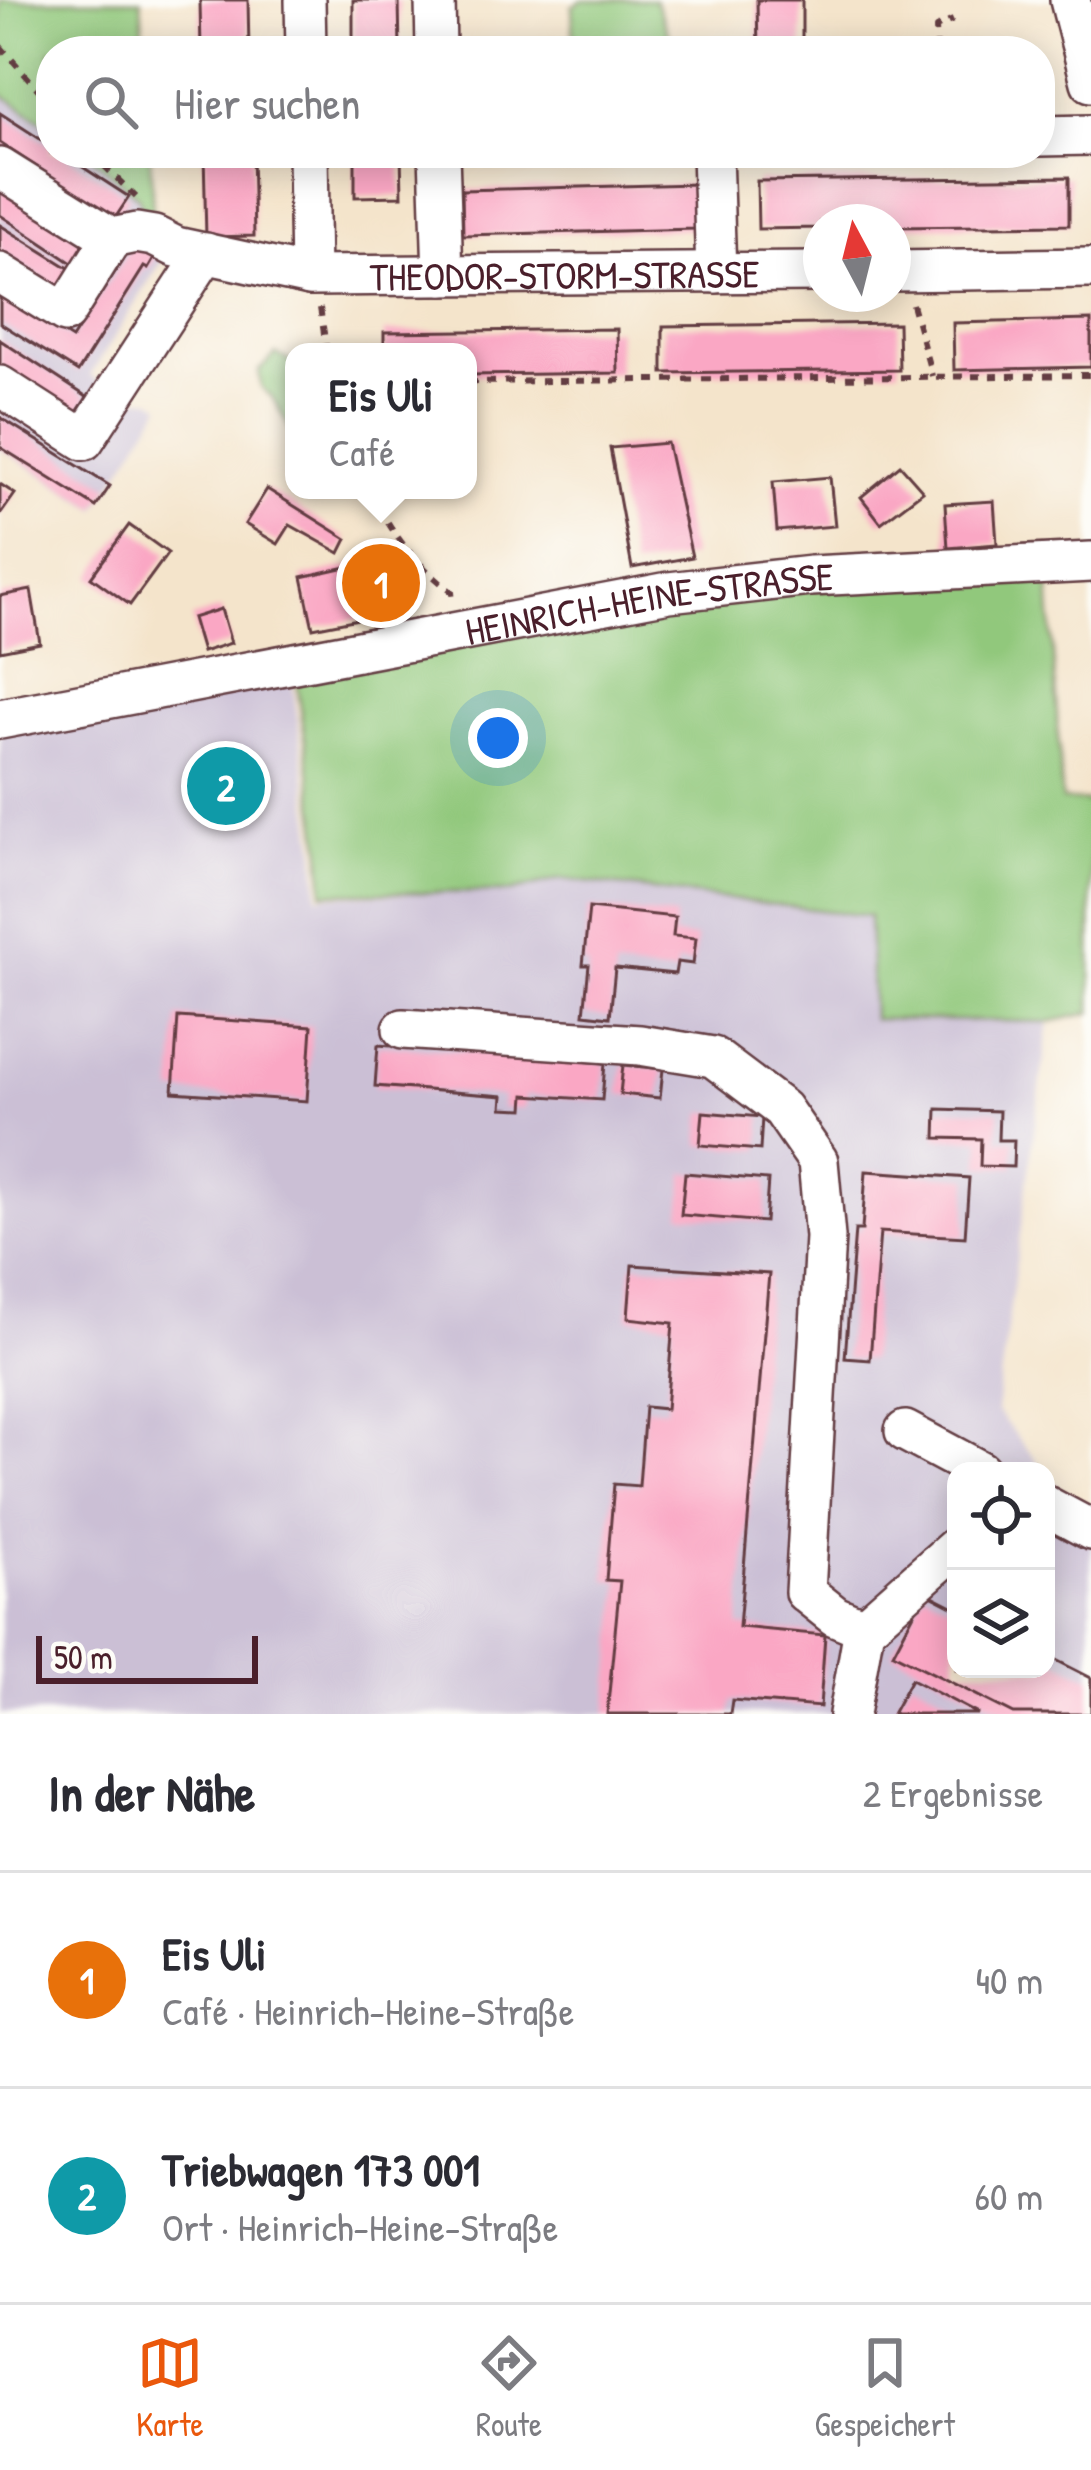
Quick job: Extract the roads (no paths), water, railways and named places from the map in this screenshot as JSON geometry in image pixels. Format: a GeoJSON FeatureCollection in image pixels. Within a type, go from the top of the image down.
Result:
{"type":"FeatureCollection","features":[{"type":"Feature","properties":{"kind":"street"},"geometry":{"type":"LineString","coordinates":[[305,0],[306,36]]}},
{"type":"Feature","properties":{"kind":"street"},"geometry":{"type":"LineString","coordinates":[[435,0],[436,36]]}},
{"type":"Feature","properties":{"kind":"street"},"geometry":{"type":"LineString","coordinates":[[1070,0],[1091,82]]}},
{"type":"Feature","properties":{"kind":"street"},"geometry":{"type":"LineString","coordinates":[[1055,136],[1091,135]]}},
{"type":"Feature","properties":{"kind":"street"},"geometry":{"type":"LineString","coordinates":[[0,168],[112,238],[64,313],[0,273]]}},
{"type":"Feature","properties":{"kind":"street"},"geometry":{"type":"LineString","coordinates":[[308,168],[310,276]]}},
{"type":"Feature","properties":{"kind":"street"},"geometry":{"type":"LineString","coordinates":[[439,168],[443,275]]}},
{"type":"Feature","properties":{"kind":"street"},"geometry":{"type":"LineString","coordinates":[[712,168],[716,273]]}},
{"type":"Feature","properties":{"kind":"street","name":"THEODOR-STORM-STRASSE"},"geometry":{"type":"LineString","coordinates":[[112,238],[136,233],[154,236],[176,247],[310,276],[803,272]]}},
{"type":"Feature","properties":{"kind":"street"},"geometry":{"type":"LineString","coordinates":[[0,386],[84,440],[206,253]]}},
{"type":"Feature","properties":{"kind":"street"},"geometry":{"type":"LineString","coordinates":[[911,271],[1091,268]]}},
{"type":"Feature","properties":{"kind":"street","name":"HEINRICH-HEINE-STRASSE"},"geometry":{"type":"LineString","coordinates":[[0,719],[669,592],[811,576],[1091,562]]}},
{"type":"Feature","properties":{"kind":"street"},"geometry":{"type":"LineString","coordinates":[[403,1028],[640,1045],[713,1057],[782,1109],[818,1161],[824,1237],[806,1592],[835,1616],[865,1628]]}},
{"type":"Feature","properties":{"kind":"street"},"geometry":{"type":"LineString","coordinates":[[905,1431],[963,1462]]}},
{"type":"Feature","properties":{"kind":"street"},"geometry":{"type":"LineString","coordinates":[[1055,1511],[1091,1530]]}},
{"type":"Feature","properties":{"kind":"street"},"geometry":{"type":"LineString","coordinates":[[849,1714],[865,1628],[947,1555]]}},
{"type":"Feature","properties":{"kind":"place","name":"Eis Uli"},"geometry":{"type":"Point","coordinates":[381,583]}},
{"type":"Feature","properties":{"kind":"place","name":"Triebwagen 173 001"},"geometry":{"type":"Point","coordinates":[226,786]}}]}
